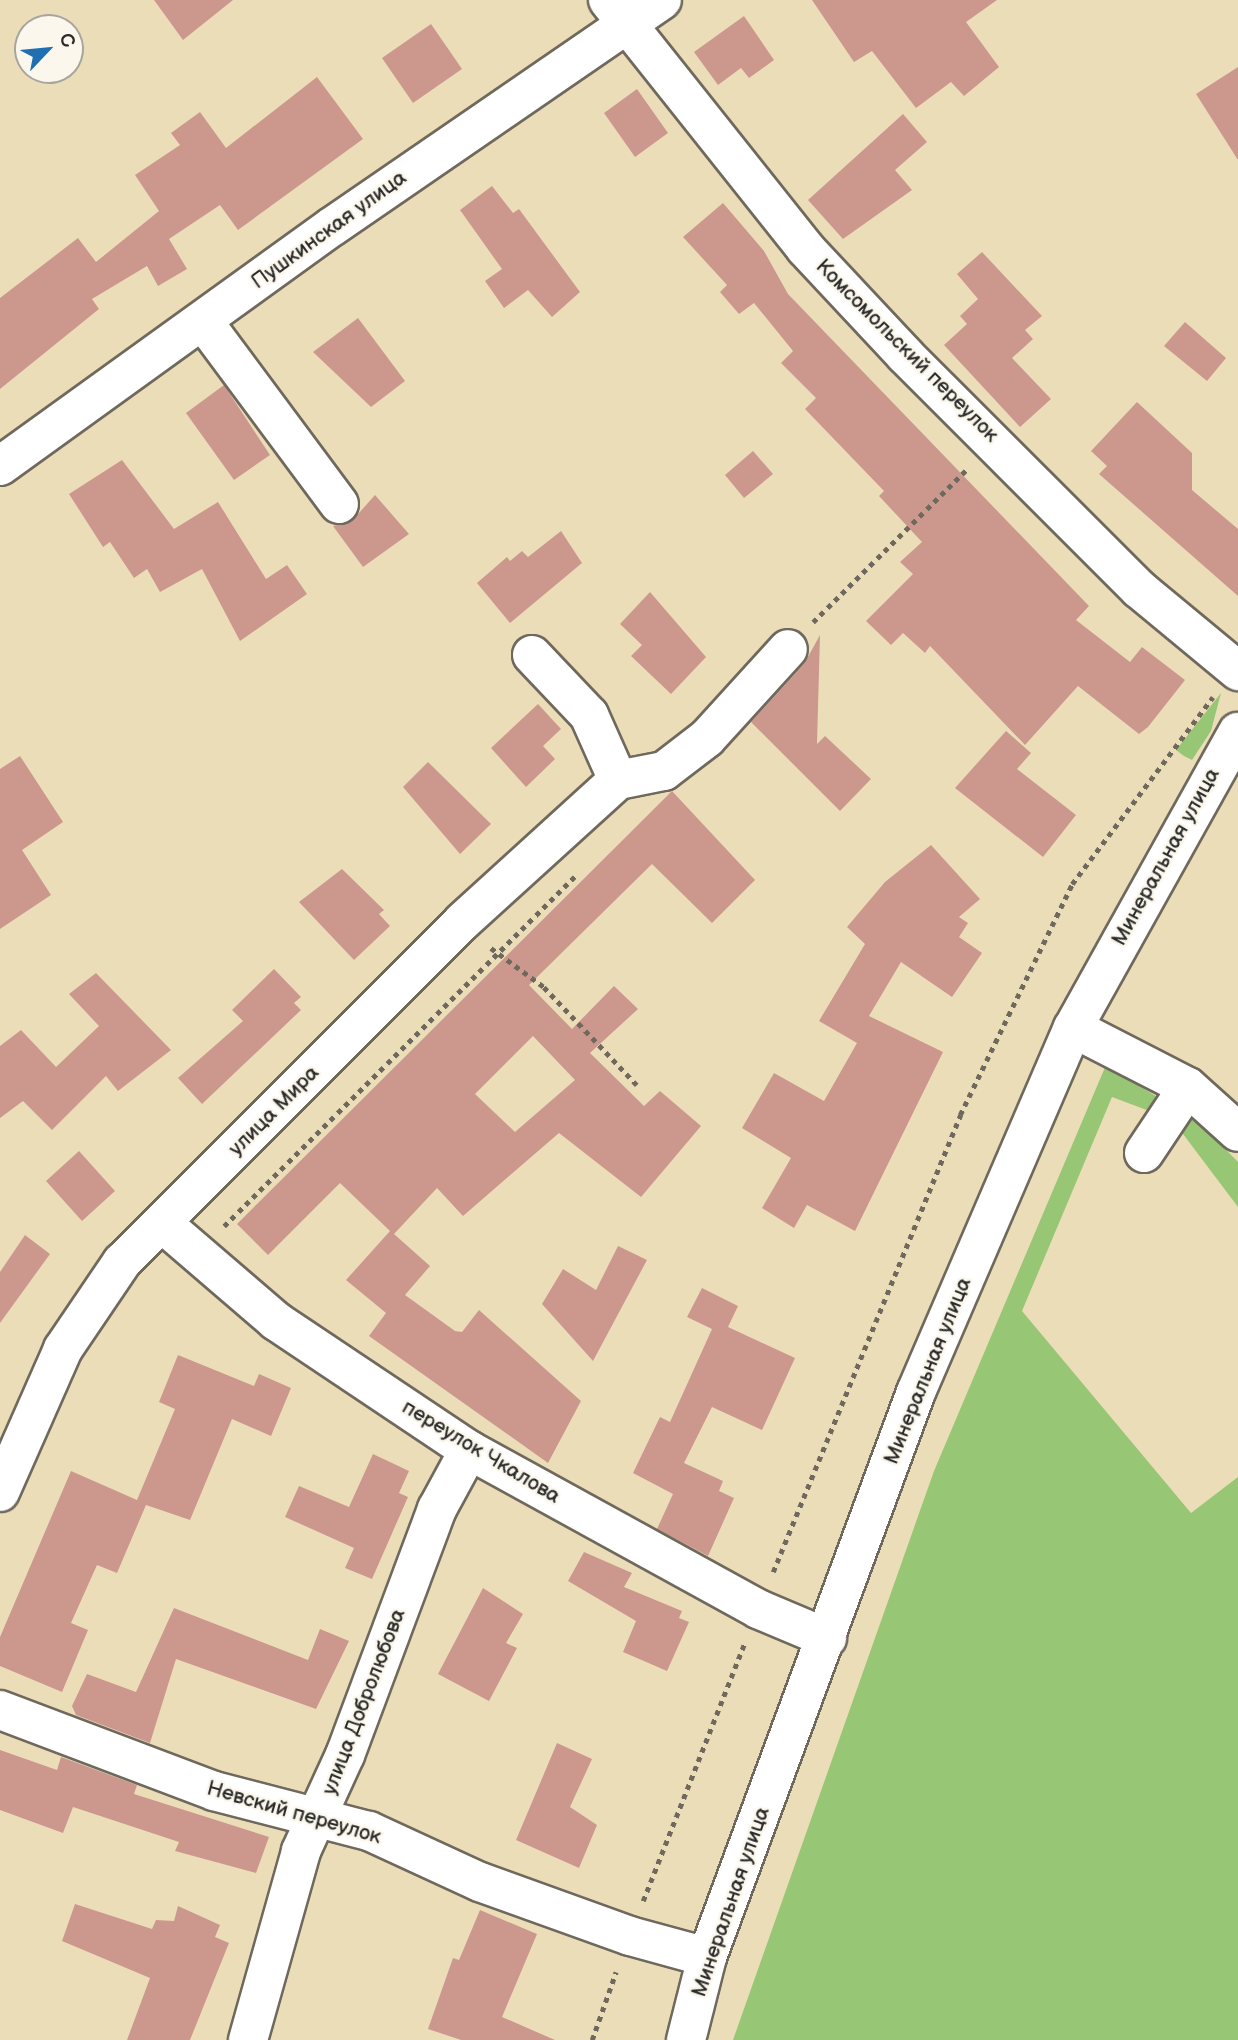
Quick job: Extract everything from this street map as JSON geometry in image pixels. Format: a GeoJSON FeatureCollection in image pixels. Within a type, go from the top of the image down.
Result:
{"type":"FeatureCollection","features":[{"type":"Feature","properties":{"kind":"street","name":"Пушкинская улица"},"geometry":{"type":"LineString","coordinates":[[0,466],[203,321],[616,11],[662,0]]}},
{"type":"Feature","properties":{"kind":"street","name":"Комсомольский переулок"},"geometry":{"type":"LineString","coordinates":[[616,11],[806,248],[997,440],[1139,589],[1237,670]]}},
{"type":"Feature","properties":{"kind":"street"},"geometry":{"type":"LineString","coordinates":[[203,321],[339,504]]}},
{"type":"Feature","properties":{"kind":"street"},"geometry":{"type":"LineString","coordinates":[[532,655],[589,715],[618,780],[664,771],[707,738],[788,649]]}},
{"type":"Feature","properties":{"kind":"street","name":"Минеральная улица"},"geometry":{"type":"LineString","coordinates":[[686,2040],[707,1957],[916,1392],[1073,1028],[1238,732]]}},
{"type":"Feature","properties":{"kind":"street","name":"улица Мира"},"geometry":{"type":"LineString","coordinates":[[0,1492],[82,1314],[162,1223],[463,921],[618,780]]}},
{"type":"Feature","properties":{"kind":"street"},"geometry":{"type":"LineString","coordinates":[[1073,1028],[1188,1087],[1238,1132]]}},
{"type":"Feature","properties":{"kind":"street"},"geometry":{"type":"LineString","coordinates":[[1144,1153],[1188,1087]]}},
{"type":"Feature","properties":{"kind":"street","name":"переулок Чкалова"},"geometry":{"type":"LineString","coordinates":[[162,1223],[276,1321],[469,1450],[758,1609],[827,1638]]}},
{"type":"Feature","properties":{"kind":"street","name":"улица Добролюбова"},"geometry":{"type":"LineString","coordinates":[[248,2040],[301,1851],[318,1817],[437,1509],[469,1450]]}},
{"type":"Feature","properties":{"kind":"street","name":"Невский переулок"},"geometry":{"type":"LineString","coordinates":[[0,1710],[214,1791],[369,1831],[480,1882],[630,1936],[707,1957]]}},
{"type":"Feature","properties":{"kind":"path"},"geometry":{"type":"LineString","coordinates":[[788,649],[997,440]]}},
{"type":"Feature","properties":{"kind":"path"},"geometry":{"type":"LineString","coordinates":[[592,2040],[758,1609],[960,1115],[1072,884],[1237,670]]}},
{"type":"Feature","properties":{"kind":"path"},"geometry":{"type":"LineString","coordinates":[[196,1253],[579,872]]}},
{"type":"Feature","properties":{"kind":"path"},"geometry":{"type":"LineString","coordinates":[[508,958],[637,1085]]}},
{"type":"Feature","properties":{"kind":"green space"},"geometry":{"type":"Polygon","coordinates":[[[1221,693],[1211,731],[1192,760],[1184,756],[1176,750],[1221,693]]]}},
{"type":"Feature","properties":{"kind":"green space"},"geometry":{"type":"Polygon","coordinates":[[[1106,1065],[1159,1098],[1152,1112],[1112,1097],[1022,1311],[1191,1513],[1238,1477],[1238,2040],[733,2040],[934,1471],[1106,1065]]]}},
{"type":"Feature","properties":{"kind":"green space"},"geometry":{"type":"Polygon","coordinates":[[[1192,1115],[1238,1162],[1238,1207],[1177,1126],[1192,1115]]]}},
{"type":"Feature","properties":{"kind":"building"},"geometry":{"type":"Polygon","coordinates":[[[154,0],[233,0],[183,40],[154,0]]]}},
{"type":"Feature","properties":{"kind":"building"},"geometry":{"type":"Polygon","coordinates":[[[812,0],[997,0],[966,22],[999,67],[964,96],[951,82],[916,108],[872,51],[854,62],[812,0]]]}},
{"type":"Feature","properties":{"kind":"building"},"geometry":{"type":"Polygon","coordinates":[[[744,16],[774,60],[749,78],[741,68],[718,85],[694,52],[744,16]]]}},
{"type":"Feature","properties":{"kind":"building"},"geometry":{"type":"Polygon","coordinates":[[[431,24],[462,69],[413,103],[382,58],[431,24]]]}},
{"type":"Feature","properties":{"kind":"building"},"geometry":{"type":"Polygon","coordinates":[[[1238,67],[1238,160],[1196,94],[1238,67]]]}},
{"type":"Feature","properties":{"kind":"building"},"geometry":{"type":"Polygon","coordinates":[[[317,77],[363,139],[238,230],[220,205],[169,239],[187,269],[158,286],[147,266],[92,299],[99,309],[0,389],[0,298],[78,238],[96,262],[159,211],[135,175],[180,145],[171,133],[200,112],[226,148],[317,77]]]}},
{"type":"Feature","properties":{"kind":"building"},"geometry":{"type":"Polygon","coordinates":[[[637,89],[668,133],[635,157],[604,113],[637,89]]]}},
{"type":"Feature","properties":{"kind":"building"},"geometry":{"type":"Polygon","coordinates":[[[903,114],[927,142],[895,170],[912,190],[843,239],[808,200],[903,114]]]}},
{"type":"Feature","properties":{"kind":"building"},"geometry":{"type":"Polygon","coordinates":[[[492,186],[513,213],[519,209],[580,292],[552,317],[528,290],[504,308],[485,281],[502,269],[460,210],[492,186]]]}},
{"type":"Feature","properties":{"kind":"building"},"geometry":{"type":"Polygon","coordinates":[[[723,203],[764,251],[788,294],[1089,606],[1076,620],[1130,662],[1142,647],[1185,680],[1148,727],[1139,734],[1078,686],[1025,745],[930,646],[925,653],[903,633],[891,645],[866,621],[913,574],[900,562],[922,542],[879,496],[884,491],[805,409],[816,398],[781,363],[793,351],[754,303],[739,314],[720,292],[727,285],[683,237],[723,203]]]}},
{"type":"Feature","properties":{"kind":"building"},"geometry":{"type":"Polygon","coordinates":[[[982,252],[1042,316],[1025,330],[1033,339],[1012,358],[1051,399],[1020,427],[944,345],[967,324],[960,316],[978,299],[957,274],[982,252]]]}},
{"type":"Feature","properties":{"kind":"building"},"geometry":{"type":"Polygon","coordinates":[[[358,318],[405,381],[371,407],[313,352],[358,318]]]}},
{"type":"Feature","properties":{"kind":"building"},"geometry":{"type":"Polygon","coordinates":[[[1185,322],[1226,358],[1207,381],[1164,346],[1185,322]]]}},
{"type":"Feature","properties":{"kind":"building"},"geometry":{"type":"Polygon","coordinates":[[[224,385],[270,455],[234,480],[186,413],[224,385]]]}},
{"type":"Feature","properties":{"kind":"building"},"geometry":{"type":"Polygon","coordinates":[[[1137,402],[1192,453],[1192,490],[1238,529],[1238,596],[1099,474],[1107,466],[1091,451],[1137,402]]]}},
{"type":"Feature","properties":{"kind":"building"},"geometry":{"type":"Polygon","coordinates":[[[753,451],[773,474],[744,498],[725,475],[753,451]]]}},
{"type":"Feature","properties":{"kind":"building"},"geometry":{"type":"Polygon","coordinates":[[[122,460],[174,529],[218,502],[266,579],[287,565],[307,594],[240,641],[202,569],[160,592],[147,569],[134,578],[110,542],[103,547],[69,494],[122,460]]]}},
{"type":"Feature","properties":{"kind":"building"},"geometry":{"type":"Polygon","coordinates":[[[375,495],[409,534],[363,567],[333,526],[351,522],[375,495]]]}},
{"type":"Feature","properties":{"kind":"building"},"geometry":{"type":"Polygon","coordinates":[[[561,531],[582,563],[510,623],[477,583],[507,557],[510,561],[522,551],[528,557],[561,531]]]}},
{"type":"Feature","properties":{"kind":"building"},"geometry":{"type":"Polygon","coordinates":[[[650,592],[706,657],[671,694],[631,656],[642,645],[620,624],[650,592]]]}},
{"type":"Feature","properties":{"kind":"building"},"geometry":{"type":"Polygon","coordinates":[[[820,635],[817,744],[825,736],[871,779],[840,811],[751,722],[804,664],[820,635]]]}},
{"type":"Feature","properties":{"kind":"building"},"geometry":{"type":"Polygon","coordinates":[[[538,704],[561,729],[543,746],[555,759],[526,787],[491,748],[538,704]]]}},
{"type":"Feature","properties":{"kind":"building"},"geometry":{"type":"Polygon","coordinates":[[[1006,731],[1031,753],[1017,769],[1076,815],[1043,857],[955,788],[1006,731]]]}},
{"type":"Feature","properties":{"kind":"building"},"geometry":{"type":"Polygon","coordinates":[[[20,756],[63,822],[22,850],[51,895],[0,929],[0,769],[20,756]]]}},
{"type":"Feature","properties":{"kind":"building"},"geometry":{"type":"Polygon","coordinates":[[[428,762],[491,824],[460,854],[403,787],[428,762]]]}},
{"type":"Feature","properties":{"kind":"building"},"geometry":{"type":"Polygon","coordinates":[[[672,791],[755,880],[712,923],[652,864],[529,985],[572,1029],[614,986],[638,1009],[590,1053],[644,1106],[660,1091],[701,1126],[641,1197],[559,1133],[463,1216],[437,1188],[394,1234],[430,1266],[405,1295],[455,1331],[462,1332],[479,1310],[581,1401],[548,1463],[369,1336],[386,1313],[346,1280],[390,1231],[340,1183],[268,1255],[237,1224],[672,791]],[[533,1036],[475,1094],[515,1132],[575,1080],[533,1036]]]}},
{"type":"Feature","properties":{"kind":"building"},"geometry":{"type":"Polygon","coordinates":[[[931,845],[980,899],[959,917],[968,923],[959,937],[982,953],[952,997],[901,962],[869,1016],[943,1052],[855,1231],[807,1205],[794,1228],[762,1208],[791,1158],[742,1128],[774,1073],[824,1101],[857,1043],[819,1021],[865,944],[847,927],[885,882],[931,845]]]}},
{"type":"Feature","properties":{"kind":"building"},"geometry":{"type":"Polygon","coordinates":[[[342,869],[384,910],[379,914],[390,926],[354,960],[299,902],[342,869]]]}},
{"type":"Feature","properties":{"kind":"building"},"geometry":{"type":"Polygon","coordinates":[[[274,969],[301,997],[294,1003],[301,1010],[202,1104],[178,1078],[243,1021],[232,1010],[274,969]]]}},
{"type":"Feature","properties":{"kind":"building"},"geometry":{"type":"Polygon","coordinates":[[[96,973],[171,1050],[118,1091],[106,1076],[52,1130],[23,1101],[0,1118],[0,1046],[21,1030],[56,1067],[99,1026],[69,994],[96,973]]]}},
{"type":"Feature","properties":{"kind":"building"},"geometry":{"type":"Polygon","coordinates":[[[79,1151],[115,1191],[82,1221],[46,1181],[79,1151]]]}},
{"type":"Feature","properties":{"kind":"building"},"geometry":{"type":"Polygon","coordinates":[[[25,1235],[50,1254],[0,1323],[0,1272],[25,1235]]]}},
{"type":"Feature","properties":{"kind":"building"},"geometry":{"type":"Polygon","coordinates":[[[618,1246],[647,1260],[593,1361],[542,1304],[563,1269],[596,1290],[618,1246]]]}},
{"type":"Feature","properties":{"kind":"building"},"geometry":{"type":"Polygon","coordinates":[[[702,1288],[738,1306],[728,1327],[795,1358],[762,1430],[712,1407],[684,1463],[723,1481],[719,1491],[734,1498],[708,1556],[657,1529],[673,1494],[633,1473],[660,1417],[670,1422],[712,1329],[687,1317],[702,1288]]]}},
{"type":"Feature","properties":{"kind":"building"},"geometry":{"type":"Polygon","coordinates":[[[178,1355],[254,1386],[259,1374],[291,1388],[271,1436],[232,1419],[190,1520],[146,1505],[117,1573],[97,1565],[71,1623],[88,1630],[62,1692],[0,1666],[0,1637],[71,1471],[137,1500],[175,1409],[159,1402],[178,1355]]]}},
{"type":"Feature","properties":{"kind":"building"},"geometry":{"type":"Polygon","coordinates":[[[373,1454],[409,1471],[399,1493],[408,1497],[372,1579],[345,1568],[354,1548],[285,1517],[299,1486],[349,1507],[373,1454]]]}},
{"type":"Feature","properties":{"kind":"building"},"geometry":{"type":"Polygon","coordinates":[[[584,1552],[632,1573],[624,1587],[682,1611],[679,1618],[689,1622],[667,1671],[623,1652],[636,1621],[568,1581],[584,1552]]]}},
{"type":"Feature","properties":{"kind":"building"},"geometry":{"type":"Polygon","coordinates":[[[483,1588],[523,1614],[506,1643],[517,1648],[489,1701],[438,1674],[483,1588]]]}},
{"type":"Feature","properties":{"kind":"building"},"geometry":{"type":"Polygon","coordinates":[[[174,1608],[308,1660],[320,1629],[349,1641],[316,1709],[176,1659],[150,1743],[76,1715],[72,1706],[87,1674],[136,1692],[174,1608]]]}},
{"type":"Feature","properties":{"kind":"building"},"geometry":{"type":"Polygon","coordinates":[[[557,1743],[592,1759],[570,1807],[597,1825],[579,1868],[516,1840],[557,1743]]]}},
{"type":"Feature","properties":{"kind":"building"},"geometry":{"type":"Polygon","coordinates":[[[0,1750],[57,1770],[61,1757],[137,1785],[134,1794],[269,1837],[256,1873],[175,1851],[179,1842],[73,1807],[63,1833],[0,1810],[0,1750]]]}},
{"type":"Feature","properties":{"kind":"building"},"geometry":{"type":"Polygon","coordinates":[[[75,1904],[152,1929],[156,1920],[174,1921],[178,1906],[220,1925],[215,1937],[229,1943],[190,2040],[127,2040],[150,1978],[62,1941],[75,1904]]]}},
{"type":"Feature","properties":{"kind":"building"},"geometry":{"type":"Polygon","coordinates":[[[480,1910],[537,1934],[502,2017],[555,2040],[461,2040],[428,2029],[453,1958],[459,1960],[480,1910]]]}}]}
